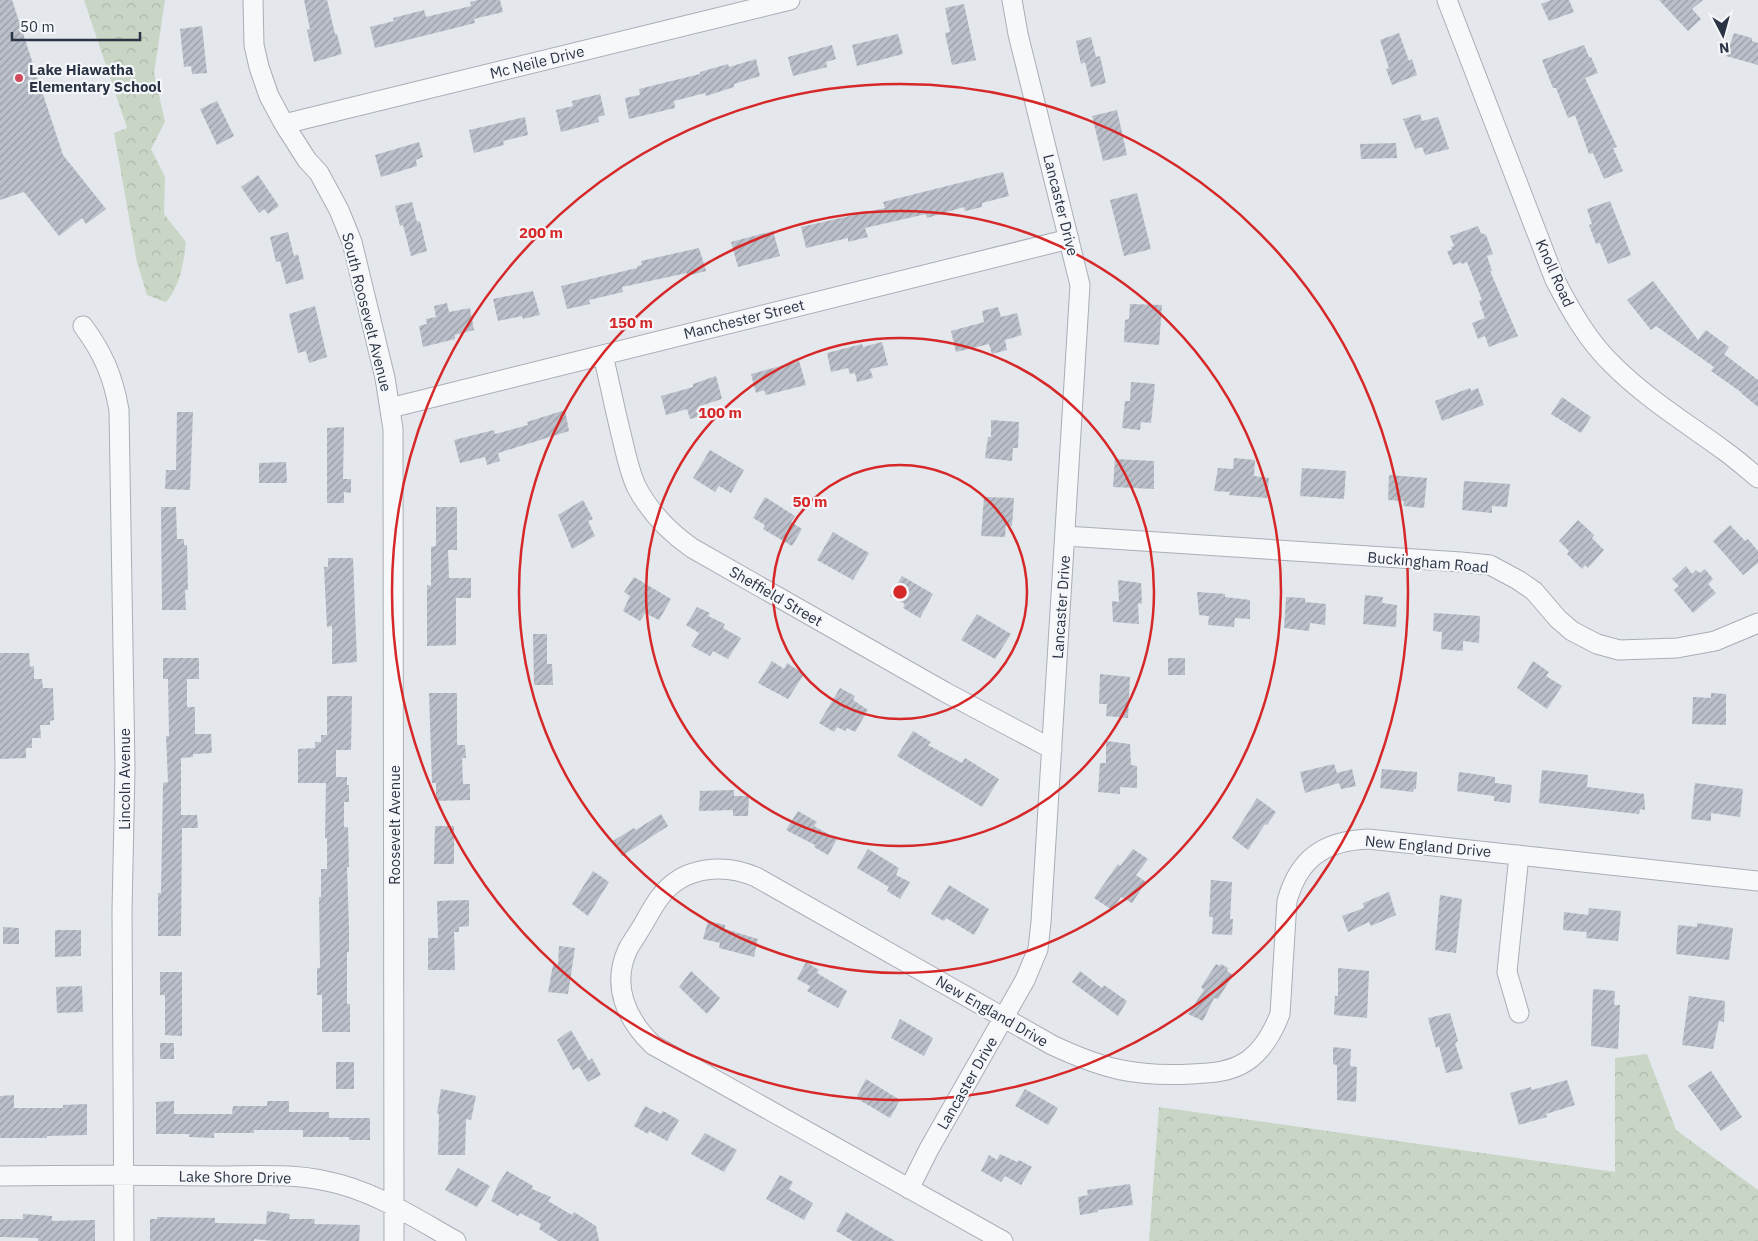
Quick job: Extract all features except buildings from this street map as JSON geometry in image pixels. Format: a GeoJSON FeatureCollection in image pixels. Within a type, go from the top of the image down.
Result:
{"type":"FeatureCollection","features":[{"type":"Feature","properties":{"kind":"street","name":"South Roosevelt Avenue"},"geometry":{"type":"LineString","coordinates":[[253,0],[254,45],[269,96],[307,160],[319,173],[339,210],[352,242],[386,378],[390,408]]}},
{"type":"Feature","properties":{"kind":"street","name":"Mc Neile Drive"},"geometry":{"type":"LineString","coordinates":[[284,124],[790,0]]}},
{"type":"Feature","properties":{"kind":"street","name":"Lancaster Drive"},"geometry":{"type":"LineString","coordinates":[[910,1189],[929,1149],[1025,980],[1038,949],[1041,922],[1080,285],[1018,34],[1012,0]]}},
{"type":"Feature","properties":{"kind":"street","name":"Knoll Road"},"geometry":{"type":"LineString","coordinates":[[1447,0],[1555,280],[1575,316],[1591,340],[1612,364],[1639,389],[1724,450],[1758,478]]}},
{"type":"Feature","properties":{"kind":"street","name":"Manchester Street"},"geometry":{"type":"LineString","coordinates":[[390,408],[1069,239]]}},
{"type":"Feature","properties":{"kind":"street","name":"Lincoln Avenue"},"geometry":{"type":"LineString","coordinates":[[83,326],[97,345],[108,365],[115,387],[119,410],[125,768],[122,911],[124,1241]]}},
{"type":"Feature","properties":{"kind":"street","name":"Sheffield Street"},"geometry":{"type":"LineString","coordinates":[[603,355],[628,465],[648,506],[680,540],[936,687],[1052,749]]}},
{"type":"Feature","properties":{"kind":"street","name":"Roosevelt Avenue"},"geometry":{"type":"LineString","coordinates":[[390,408],[393,429],[394,1241]]}},
{"type":"Feature","properties":{"kind":"street","name":"Buckingham Road"},"geometry":{"type":"LineString","coordinates":[[1066,536],[1490,565],[1534,591],[1558,619],[1572,631],[1597,644],[1619,650],[1677,648],[1716,641],[1758,623]]}},
{"type":"Feature","properties":{"kind":"street","name":"New England Drive"},"geometry":{"type":"LineString","coordinates":[[1003,1241],[653,1045],[641,1033],[630,1019],[623,997],[622,974],[628,950],[660,897],[677,881],[693,874],[709,869],[735,869],[765,882],[1004,1018],[1084,1060],[1117,1070],[1140,1074],[1168,1075],[1215,1073],[1230,1069],[1247,1061],[1264,1045],[1280,1014],[1287,901],[1296,877],[1305,864],[1317,853],[1337,842],[1368,839],[1758,881]]}},
{"type":"Feature","properties":{"kind":"street"},"geometry":{"type":"LineString","coordinates":[[1519,854],[1507,972],[1520,1013]]}},
{"type":"Feature","properties":{"kind":"street","name":"Lake Shore Drive"},"geometry":{"type":"LineString","coordinates":[[0,1176],[293,1177],[326,1181],[394,1206],[456,1241]]}},
{"type":"Feature","properties":{"kind":"green space"},"geometry":{"type":"Polygon","coordinates":[[[84,0],[165,0],[154,73],[165,122],[151,149],[165,177],[164,214],[186,242],[178,281],[166,302],[147,295],[137,262],[114,133],[127,128],[84,0]]]}},
{"type":"Feature","properties":{"kind":"green space"},"geometry":{"type":"Polygon","coordinates":[[[1647,1054],[1676,1130],[1758,1190],[1758,1241],[1149,1241],[1159,1107],[1615,1172],[1615,1058],[1647,1054]]]}},
{"type":"Feature","properties":{"kind":"place","name":"Lake Hiawatha Elementary School"},"geometry":{"type":"Point","coordinates":[19,78]}}]}
